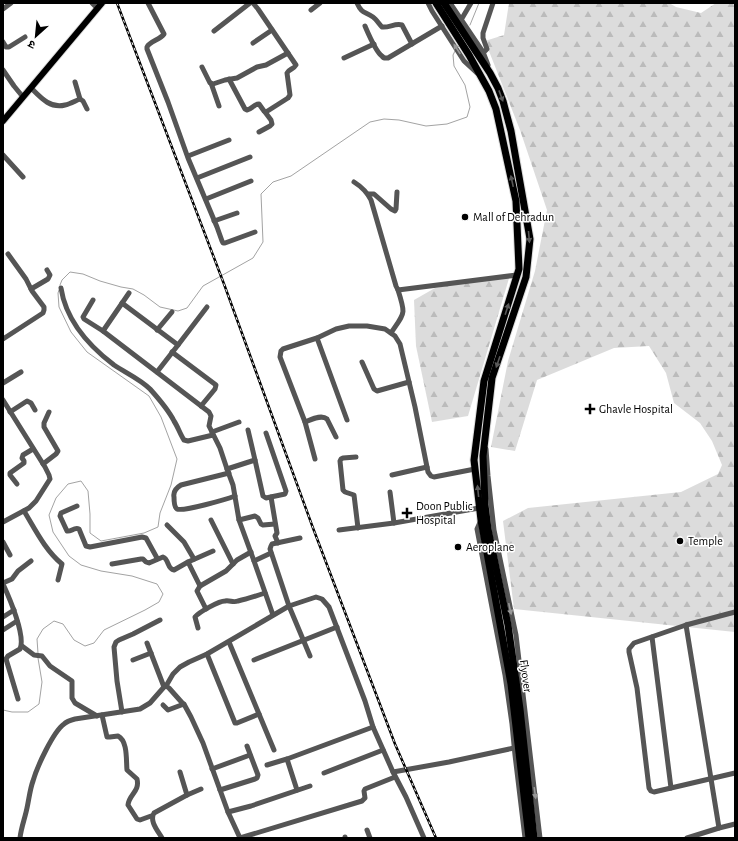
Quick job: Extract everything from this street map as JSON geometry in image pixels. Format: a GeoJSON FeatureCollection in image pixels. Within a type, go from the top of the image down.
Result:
{"type":"FeatureCollection","features":[{"type":"Feature","properties":{"kind":"highway"},"geometry":{"type":"LineString","coordinates":[[436,3],[489,91],[496,109],[516,201],[519,269],[484,380],[474,460],[485,505]]}},
{"type":"Feature","properties":{"kind":"highway"},"geometry":{"type":"LineString","coordinates":[[444,3],[490,73],[503,101],[512,131],[530,239],[526,277],[492,378],[483,456],[485,505],[484,520]]}},
{"type":"Feature","properties":{"kind":"highway","name":"Flyover"},"geometry":{"type":"LineString","coordinates":[[484,520],[488,557],[520,736],[534,838]]}},
{"type":"Feature","properties":{"kind":"highway","name":"Flyover"},"geometry":{"type":"LineString","coordinates":[[484,520],[488,529],[508,625],[529,838]]}},
{"type":"Feature","properties":{"kind":"main road"},"geometry":{"type":"LineString","coordinates":[[3,121],[102,3]]}},
{"type":"Feature","properties":{"kind":"street"},"geometry":{"type":"LineString","coordinates":[[3,9],[11,3]]}},
{"type":"Feature","properties":{"kind":"street"},"geometry":{"type":"LineString","coordinates":[[92,3],[97,8]]}},
{"type":"Feature","properties":{"kind":"street"},"geometry":{"type":"LineString","coordinates":[[148,3],[164,34],[162,37],[148,45],[147,48],[222,241],[224,243],[255,232]]}},
{"type":"Feature","properties":{"kind":"street"},"geometry":{"type":"LineString","coordinates":[[214,31],[250,3]]}},
{"type":"Feature","properties":{"kind":"street"},"geometry":{"type":"LineString","coordinates":[[253,3],[296,65],[287,73],[290,95],[288,98],[265,112]]}},
{"type":"Feature","properties":{"kind":"street"},"geometry":{"type":"LineString","coordinates":[[311,10],[320,3]]}},
{"type":"Feature","properties":{"kind":"street"},"geometry":{"type":"LineString","coordinates":[[357,3],[363,13],[373,17],[382,27],[397,24],[402,25],[412,44]]}},
{"type":"Feature","properties":{"kind":"street"},"geometry":{"type":"LineString","coordinates":[[428,3],[464,61],[482,78]]}},
{"type":"Feature","properties":{"kind":"street"},"geometry":{"type":"LineString","coordinates":[[450,3],[483,52],[490,73]]}},
{"type":"Feature","properties":{"kind":"street"},"geometry":{"type":"LineString","coordinates":[[461,20],[471,3]]}},
{"type":"Feature","properties":{"kind":"street"},"geometry":{"type":"LineString","coordinates":[[483,52],[487,49],[483,38],[483,33],[493,3]]}},
{"type":"Feature","properties":{"kind":"street"},"geometry":{"type":"LineString","coordinates":[[365,26],[381,56],[388,58],[442,26]]}},
{"type":"Feature","properties":{"kind":"street"},"geometry":{"type":"LineString","coordinates":[[253,43],[272,30]]}},
{"type":"Feature","properties":{"kind":"street"},"geometry":{"type":"LineString","coordinates":[[3,42],[6,47],[9,47],[24,37]]}},
{"type":"Feature","properties":{"kind":"street"},"geometry":{"type":"LineString","coordinates":[[344,58],[374,44]]}},
{"type":"Feature","properties":{"kind":"street"},"geometry":{"type":"LineString","coordinates":[[211,83],[213,84],[237,78],[288,53]]}},
{"type":"Feature","properties":{"kind":"street"},"geometry":{"type":"LineString","coordinates":[[202,68],[211,83],[219,106]]}},
{"type":"Feature","properties":{"kind":"street"},"geometry":{"type":"LineString","coordinates":[[3,70],[23,97]]}},
{"type":"Feature","properties":{"kind":"street"},"geometry":{"type":"LineString","coordinates":[[229,79],[245,109],[249,110],[256,104],[259,104],[271,120],[272,124],[259,132]]}},
{"type":"Feature","properties":{"kind":"street"},"geometry":{"type":"LineString","coordinates":[[74,82],[80,99],[83,101],[87,109]]}},
{"type":"Feature","properties":{"kind":"street"},"geometry":{"type":"LineString","coordinates":[[31,88],[44,101],[53,105],[61,106],[80,99]]}},
{"type":"Feature","properties":{"kind":"street"},"geometry":{"type":"LineString","coordinates":[[188,156],[228,140]]}},
{"type":"Feature","properties":{"kind":"street"},"geometry":{"type":"LineString","coordinates":[[3,155],[22,177]]}},
{"type":"Feature","properties":{"kind":"street"},"geometry":{"type":"LineString","coordinates":[[197,178],[250,157]]}},
{"type":"Feature","properties":{"kind":"street"},"geometry":{"type":"LineString","coordinates":[[206,199],[251,182]]}},
{"type":"Feature","properties":{"kind":"street"},"geometry":{"type":"LineString","coordinates":[[354,182],[361,186],[371,200],[403,306],[403,315],[391,333]]}},
{"type":"Feature","properties":{"kind":"street"},"geometry":{"type":"LineString","coordinates":[[368,194],[374,194],[394,211],[396,209],[397,192]]}},
{"type":"Feature","properties":{"kind":"street"},"geometry":{"type":"LineString","coordinates":[[214,221],[237,212]]}},
{"type":"Feature","properties":{"kind":"street"},"geometry":{"type":"LineString","coordinates":[[4,337],[44,312],[44,307],[8,254]]}},
{"type":"Feature","properties":{"kind":"street"},"geometry":{"type":"LineString","coordinates":[[31,289],[48,279],[50,275],[47,270]]}},
{"type":"Feature","properties":{"kind":"street"},"geometry":{"type":"LineString","coordinates":[[398,290],[517,275]]}},
{"type":"Feature","properties":{"kind":"street"},"geometry":{"type":"LineString","coordinates":[[61,288],[68,313],[82,335],[97,351],[114,365],[149,388],[169,412],[184,440],[188,441],[213,433],[239,422]]}},
{"type":"Feature","properties":{"kind":"street"},"geometry":{"type":"LineString","coordinates":[[103,331],[129,293]]}},
{"type":"Feature","properties":{"kind":"street"},"geometry":{"type":"LineString","coordinates":[[93,300],[83,318],[103,331],[209,412],[209,426],[220,448],[233,485],[239,520],[273,615]]}},
{"type":"Feature","properties":{"kind":"street"},"geometry":{"type":"LineString","coordinates":[[122,303],[178,345]]}},
{"type":"Feature","properties":{"kind":"street"},"geometry":{"type":"LineString","coordinates":[[157,372],[207,307]]}},
{"type":"Feature","properties":{"kind":"street"},"geometry":{"type":"LineString","coordinates":[[157,330],[172,312]]}},
{"type":"Feature","properties":{"kind":"street"},"geometry":{"type":"LineString","coordinates":[[315,459],[305,422],[280,354],[281,351],[283,349],[317,338],[336,329],[349,326],[376,327],[385,329],[391,333],[400,344],[427,467],[430,474],[434,477],[475,469]]}},
{"type":"Feature","properties":{"kind":"street"},"geometry":{"type":"LineString","coordinates":[[317,338],[347,420]]}},
{"type":"Feature","properties":{"kind":"street"},"geometry":{"type":"LineString","coordinates":[[172,352],[216,385],[215,389],[201,406]]}},
{"type":"Feature","properties":{"kind":"street"},"geometry":{"type":"LineString","coordinates":[[362,362],[374,389],[377,391],[409,382]]}},
{"type":"Feature","properties":{"kind":"street"},"geometry":{"type":"LineString","coordinates":[[3,383],[20,372]]}},
{"type":"Feature","properties":{"kind":"street"},"geometry":{"type":"LineString","coordinates":[[3,400],[43,464],[50,480],[34,504],[3,522]]}},
{"type":"Feature","properties":{"kind":"street"},"geometry":{"type":"LineString","coordinates":[[10,412],[28,401],[35,410]]}},
{"type":"Feature","properties":{"kind":"street"},"geometry":{"type":"LineString","coordinates":[[43,464],[58,452],[44,427],[44,423],[49,412]]}},
{"type":"Feature","properties":{"kind":"street"},"geometry":{"type":"LineString","coordinates":[[305,422],[325,417],[336,437]]}},
{"type":"Feature","properties":{"kind":"street"},"geometry":{"type":"LineString","coordinates":[[248,430],[263,494],[265,497],[271,497],[284,494],[286,491],[266,433]]}},
{"type":"Feature","properties":{"kind":"street"},"geometry":{"type":"LineString","coordinates":[[17,484],[10,473],[24,463],[22,458],[23,455],[33,449]]}},
{"type":"Feature","properties":{"kind":"street"},"geometry":{"type":"LineString","coordinates":[[356,457],[344,458],[340,461],[343,490],[354,495],[358,528]]}},
{"type":"Feature","properties":{"kind":"street"},"geometry":{"type":"LineString","coordinates":[[235,496],[209,504],[177,509],[175,507],[173,496],[178,486],[228,471],[256,460]]}},
{"type":"Feature","properties":{"kind":"street"},"geometry":{"type":"LineString","coordinates":[[392,475],[427,467]]}},
{"type":"Feature","properties":{"kind":"street"},"geometry":{"type":"LineString","coordinates":[[390,492],[394,523]]}},
{"type":"Feature","properties":{"kind":"street"},"geometry":{"type":"LineString","coordinates":[[271,497],[277,534],[275,536],[278,543]]}},
{"type":"Feature","properties":{"kind":"street"},"geometry":{"type":"LineString","coordinates":[[339,530],[394,523],[485,505],[494,530],[516,635],[540,838]]}},
{"type":"Feature","properties":{"kind":"street"},"geometry":{"type":"LineString","coordinates":[[77,506],[61,513],[60,516],[67,531],[69,532],[77,528],[79,529],[86,546],[90,547],[142,536],[146,538],[158,558]]}},
{"type":"Feature","properties":{"kind":"street"},"geometry":{"type":"LineString","coordinates":[[24,511],[45,546],[56,560],[62,564],[58,580]]}},
{"type":"Feature","properties":{"kind":"street"},"geometry":{"type":"LineString","coordinates":[[239,520],[257,516],[263,525],[275,524]]}},
{"type":"Feature","properties":{"kind":"street"},"geometry":{"type":"LineString","coordinates":[[211,520],[233,564]]}},
{"type":"Feature","properties":{"kind":"street"},"geometry":{"type":"LineString","coordinates":[[484,520],[477,529],[512,724],[525,838]]}},
{"type":"Feature","properties":{"kind":"street"},"geometry":{"type":"LineString","coordinates":[[167,526],[184,542],[194,559]]}},
{"type":"Feature","properties":{"kind":"street"},"geometry":{"type":"LineString","coordinates":[[300,538],[272,544],[270,549],[289,606],[310,656]]}},
{"type":"Feature","properties":{"kind":"street"},"geometry":{"type":"LineString","coordinates":[[3,542],[10,556]]}},
{"type":"Feature","properties":{"kind":"street"},"geometry":{"type":"LineString","coordinates":[[112,564],[141,559],[149,563],[158,558],[164,557],[170,568],[174,570],[212,551]]}},
{"type":"Feature","properties":{"kind":"street"},"geometry":{"type":"LineString","coordinates":[[206,609],[197,591],[200,586],[226,571],[237,560],[251,552]]}},
{"type":"Feature","properties":{"kind":"street"},"geometry":{"type":"LineString","coordinates":[[254,561],[272,553]]}},
{"type":"Feature","properties":{"kind":"street"},"geometry":{"type":"LineString","coordinates":[[31,561],[18,571],[12,579],[3,583],[20,629],[22,646],[34,655],[42,656],[50,666],[72,681],[72,698],[75,703],[99,716],[107,737],[118,736],[122,739],[126,753],[127,770],[137,779],[138,783],[137,788],[128,801],[128,805],[137,819],[140,820],[152,816],[154,813],[201,789]]}},
{"type":"Feature","properties":{"kind":"street"},"geometry":{"type":"LineString","coordinates":[[188,562],[200,586]]}},
{"type":"Feature","properties":{"kind":"street"},"geometry":{"type":"LineString","coordinates":[[198,628],[195,617],[197,614],[206,609],[223,601],[237,602],[265,593]]}},
{"type":"Feature","properties":{"kind":"street"},"geometry":{"type":"LineString","coordinates":[[20,838],[20,832],[38,767],[61,726],[66,722],[75,719],[134,710],[143,707],[150,703],[165,687],[180,666],[229,642],[289,606],[316,598],[322,599],[329,607],[373,727],[424,838]]}},
{"type":"Feature","properties":{"kind":"street"},"geometry":{"type":"LineString","coordinates":[[3,617],[14,610]]}},
{"type":"Feature","properties":{"kind":"street"},"geometry":{"type":"LineString","coordinates":[[735,612],[652,636],[634,643],[629,652],[637,688],[649,788],[651,791],[654,792],[735,773]]}},
{"type":"Feature","properties":{"kind":"street"},"geometry":{"type":"LineString","coordinates":[[3,630],[17,620]]}},
{"type":"Feature","properties":{"kind":"street"},"geometry":{"type":"LineString","coordinates":[[122,712],[116,681],[114,644],[119,640],[160,620]]}},
{"type":"Feature","properties":{"kind":"street"},"geometry":{"type":"LineString","coordinates":[[686,625],[719,828]]}},
{"type":"Feature","properties":{"kind":"street"},"geometry":{"type":"LineString","coordinates":[[254,660],[337,627]]}},
{"type":"Feature","properties":{"kind":"street"},"geometry":{"type":"LineString","coordinates":[[652,636],[671,788]]}},
{"type":"Feature","properties":{"kind":"street"},"geometry":{"type":"LineString","coordinates":[[229,642],[274,750]]}},
{"type":"Feature","properties":{"kind":"street"},"geometry":{"type":"LineString","coordinates":[[147,643],[165,687],[169,688],[184,704],[191,717],[228,812],[240,838],[362,801],[364,798],[365,789],[394,775],[514,748]]}},
{"type":"Feature","properties":{"kind":"street"},"geometry":{"type":"LineString","coordinates":[[18,699],[6,659],[22,646]]}},
{"type":"Feature","properties":{"kind":"street"},"geometry":{"type":"LineString","coordinates":[[133,660],[151,653]]}},
{"type":"Feature","properties":{"kind":"street"},"geometry":{"type":"LineString","coordinates":[[207,654],[234,722],[237,723],[259,714]]}},
{"type":"Feature","properties":{"kind":"street"},"geometry":{"type":"LineString","coordinates":[[163,705],[168,710],[184,704]]}},
{"type":"Feature","properties":{"kind":"street"},"geometry":{"type":"LineString","coordinates":[[268,765],[373,727]]}},
{"type":"Feature","properties":{"kind":"street"},"geometry":{"type":"LineString","coordinates":[[220,790],[257,778],[258,775],[246,746]]}},
{"type":"Feature","properties":{"kind":"street"},"geometry":{"type":"LineString","coordinates":[[324,774],[383,750]]}},
{"type":"Feature","properties":{"kind":"street"},"geometry":{"type":"LineString","coordinates":[[212,769],[250,756]]}},
{"type":"Feature","properties":{"kind":"street"},"geometry":{"type":"LineString","coordinates":[[287,759],[297,790]]}},
{"type":"Feature","properties":{"kind":"street"},"geometry":{"type":"LineString","coordinates":[[180,772],[187,795]]}},
{"type":"Feature","properties":{"kind":"street"},"geometry":{"type":"LineString","coordinates":[[228,812],[252,806],[310,786]]}},
{"type":"Feature","properties":{"kind":"street"},"geometry":{"type":"LineString","coordinates":[[152,816],[154,824],[162,838]]}},
{"type":"Feature","properties":{"kind":"street"},"geometry":{"type":"LineString","coordinates":[[686,838],[735,824]]}},
{"type":"Feature","properties":{"kind":"street"},"geometry":{"type":"LineString","coordinates":[[367,830],[370,838]]}},
{"type":"Feature","properties":{"kind":"green space"},"geometry":{"type":"Polygon","coordinates":[[[509,3],[669,3],[676,7],[701,13],[716,3],[735,3],[735,632],[514,609],[503,521],[528,508],[681,492],[718,474],[722,465],[712,441],[700,423],[674,403],[666,373],[649,346],[614,348],[537,380],[515,451],[491,447],[508,361],[535,271],[547,210],[520,130],[485,41],[504,35],[509,3]]]}},
{"type":"Feature","properties":{"kind":"green space"},"geometry":{"type":"Polygon","coordinates":[[[510,275],[468,416],[432,422],[416,346],[414,300],[435,288],[510,275]]]}},
{"type":"Feature","properties":{"kind":"waterway"},"geometry":{"type":"LineString","coordinates":[[470,25],[479,3]]}},
{"type":"Feature","properties":{"kind":"waterway"},"geometry":{"type":"LineString","coordinates":[[60,285],[62,280],[70,272],[83,274],[100,281],[133,289],[160,307],[178,311],[187,308],[203,286],[253,258],[263,242],[261,194],[273,182],[291,176],[370,122],[384,119],[399,120],[426,126],[447,124],[467,117],[470,107],[465,85],[454,66],[453,55],[455,51]]}},
{"type":"Feature","properties":{"kind":"waterway"},"geometry":{"type":"LineString","coordinates":[[38,653],[37,639],[43,629],[54,621],[63,624],[74,640],[85,646],[94,643],[104,630],[159,602],[163,594],[157,584],[132,576],[101,571],[81,565],[69,556],[53,532],[49,515],[56,498],[68,484],[81,481],[88,491],[90,533],[101,541],[144,533],[158,527],[160,513],[171,485],[177,459],[161,417],[149,396],[87,352],[71,332],[59,307],[59,290]]}},
{"type":"Feature","properties":{"kind":"waterway"},"geometry":{"type":"LineString","coordinates":[[3,710],[12,712],[28,712],[39,704],[42,682],[38,658]]}},
{"type":"Feature","properties":{"kind":"railway"},"geometry":{"type":"LineString","coordinates":[[117,3],[224,284],[313,528],[395,744],[436,838]]}},
{"type":"Feature","properties":{"kind":"place","name":"Mall of Dehradun"},"geometry":{"type":"Point","coordinates":[465,217]}},
{"type":"Feature","properties":{"kind":"place","name":"Ghavle Hospital"},"geometry":{"type":"Point","coordinates":[590,409]}},
{"type":"Feature","properties":{"kind":"place","name":"Doon Public Hospital"},"geometry":{"type":"Point","coordinates":[407,513]}},
{"type":"Feature","properties":{"kind":"place","name":"Temple"},"geometry":{"type":"Point","coordinates":[680,541]}},
{"type":"Feature","properties":{"kind":"place","name":"Aeroplane"},"geometry":{"type":"Point","coordinates":[458,547]}}]}
